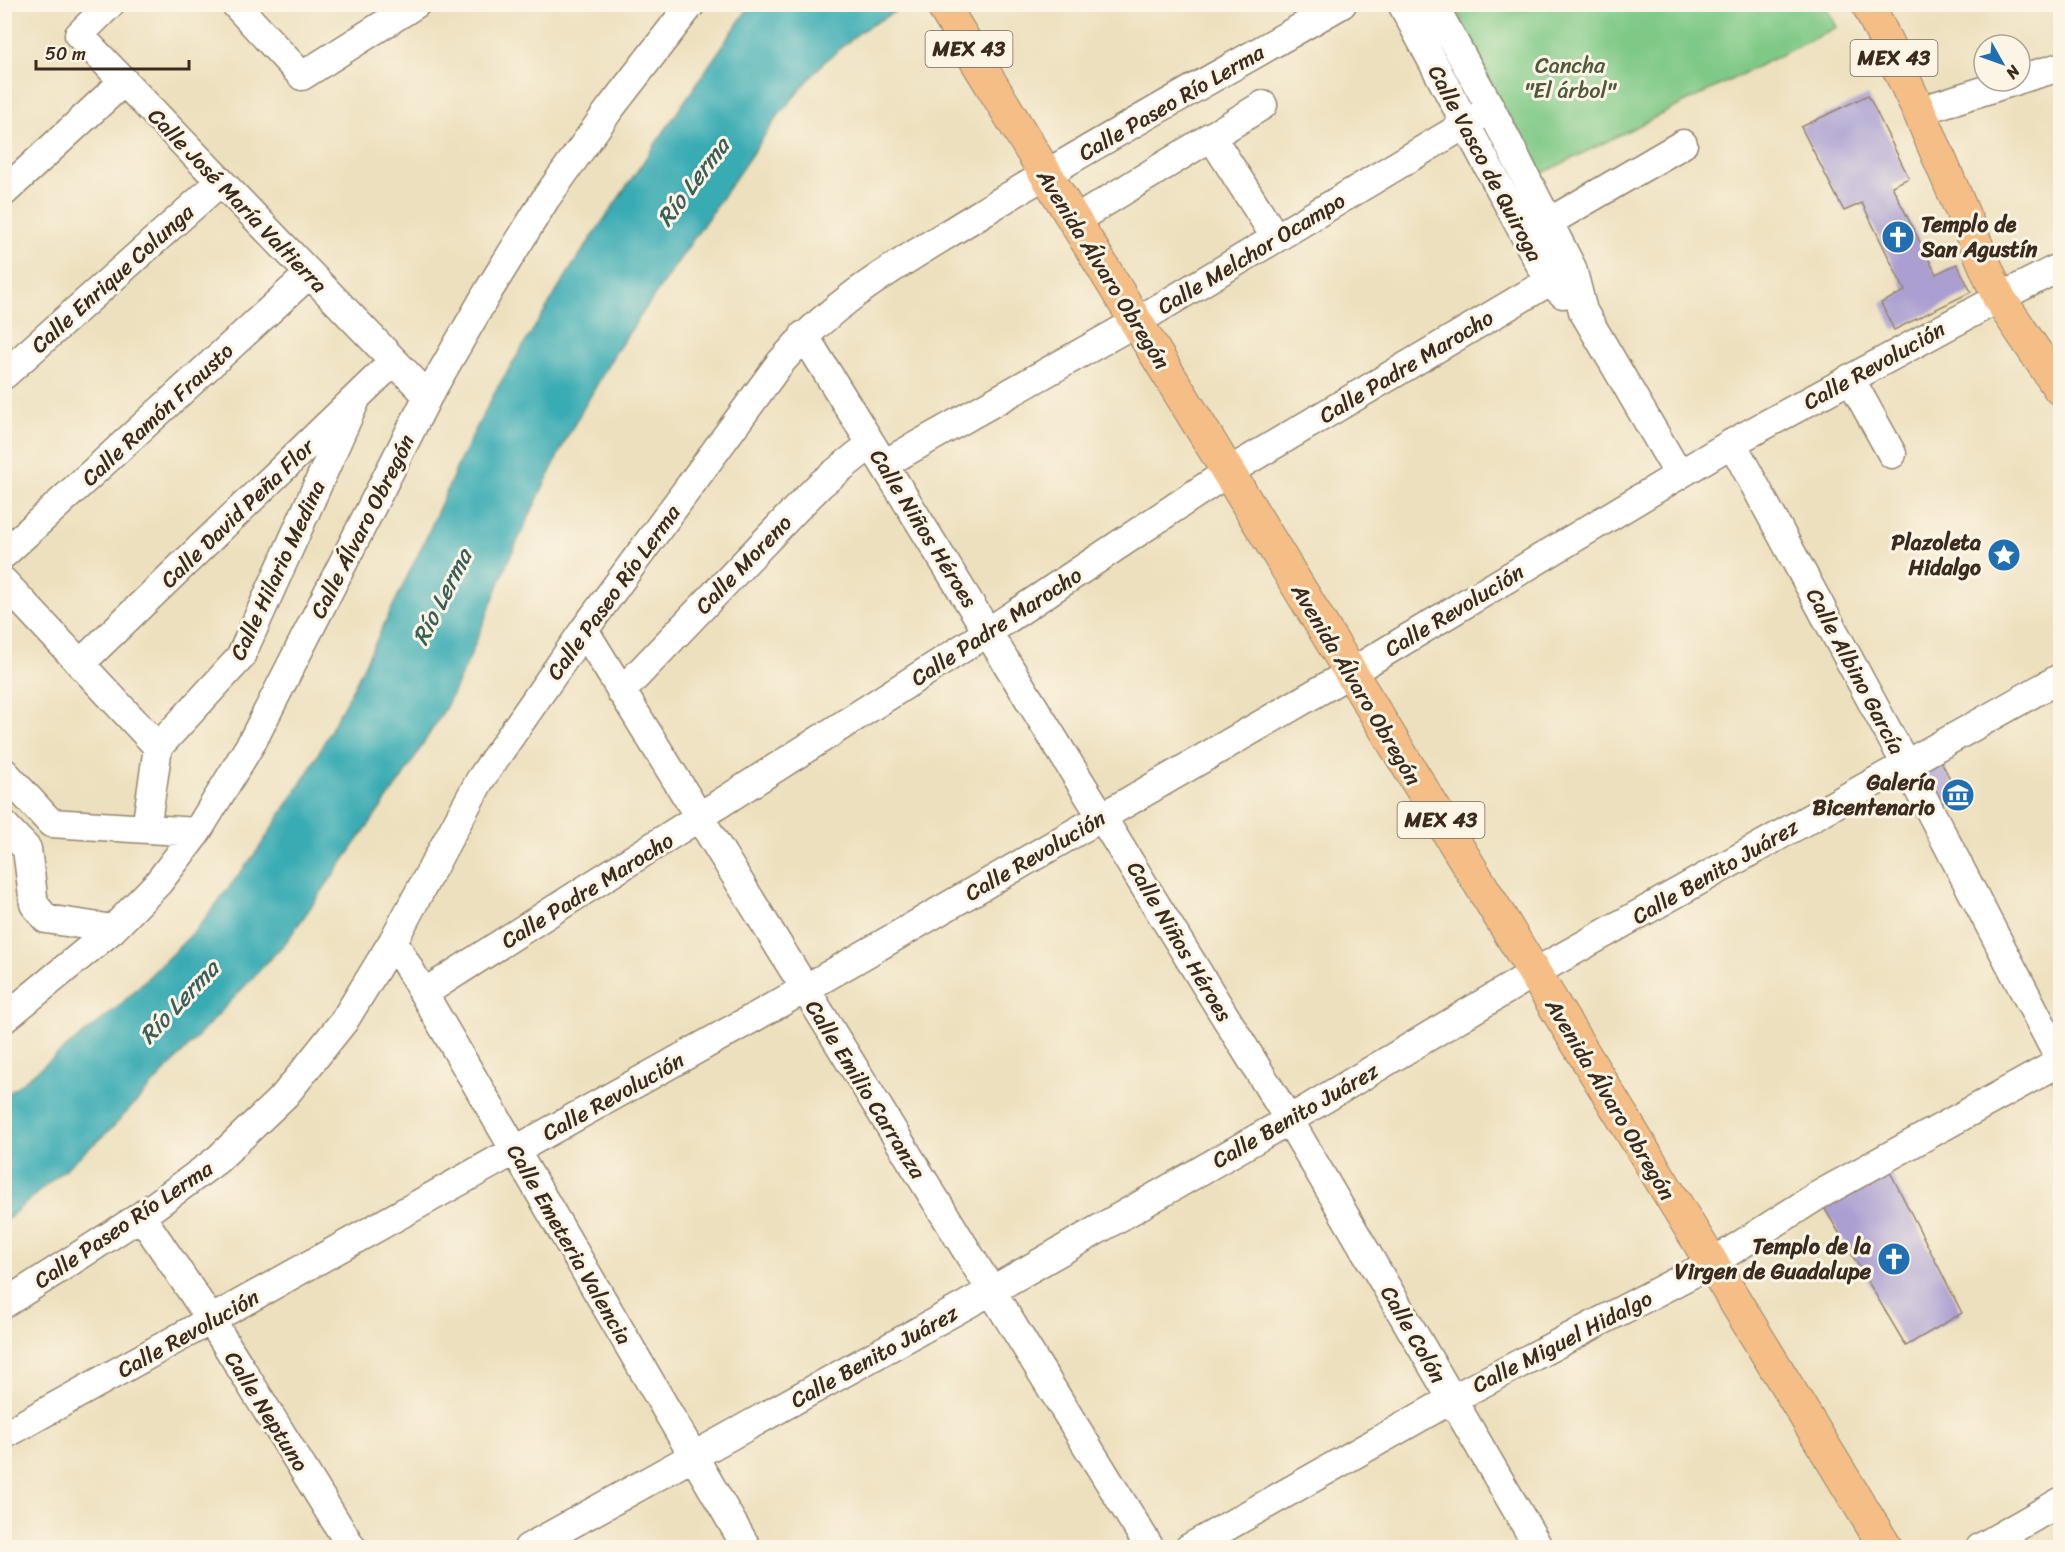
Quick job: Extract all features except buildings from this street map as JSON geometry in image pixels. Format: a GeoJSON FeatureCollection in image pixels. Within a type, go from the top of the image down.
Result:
{"type":"FeatureCollection","features":[{"type":"Feature","properties":{"kind":"main road","name":"Avenida Álvaro Obregón"},"geometry":{"type":"LineString","coordinates":[[942,4],[1886,1548]]}},
{"type":"Feature","properties":{"kind":"main road","name":"MEX 43"},"geometry":{"type":"LineString","coordinates":[[1868,4],[1919,111],[1999,298],[2061,389]]}},
{"type":"Feature","properties":{"kind":"street","name":"Calle José María Valtierra"},"geometry":{"type":"LineString","coordinates":[[110,4],[79,35],[428,396]]}},
{"type":"Feature","properties":{"kind":"street"},"geometry":{"type":"LineString","coordinates":[[235,4],[302,76],[416,4]]}},
{"type":"Feature","properties":{"kind":"street","name":"Calle Paseo Río Lerma"},"geometry":{"type":"LineString","coordinates":[[4,1304],[141,1216],[217,1160],[285,1095],[344,1021],[393,941],[480,780],[584,630],[780,363],[804,335],[849,296],[1045,174],[1342,4]]}},
{"type":"Feature","properties":{"kind":"street","name":"Calle Vasco de Quiroga"},"geometry":{"type":"LineString","coordinates":[[1402,4],[1466,124],[1561,274],[1678,473]]}},
{"type":"Feature","properties":{"kind":"street","name":"Calle Vasco de Quiroga"},"geometry":{"type":"LineString","coordinates":[[1433,4],[1491,109],[1549,222],[1561,274]]}},
{"type":"Feature","properties":{"kind":"street","name":"Calle Álvaro Obregón"},"geometry":{"type":"LineString","coordinates":[[4,1019],[113,929],[158,883],[197,832],[252,742],[428,396],[489,290],[546,198],[676,11]]}},
{"type":"Feature","properties":{"kind":"street"},"geometry":{"type":"LineString","coordinates":[[2032,75],[2061,66]]}},
{"type":"Feature","properties":{"kind":"street"},"geometry":{"type":"LineString","coordinates":[[4,192],[124,81]]}},
{"type":"Feature","properties":{"kind":"street"},"geometry":{"type":"LineString","coordinates":[[1919,111],[1977,93]]}},
{"type":"Feature","properties":{"kind":"street"},"geometry":{"type":"LineString","coordinates":[[1074,221],[1263,105]]}},
{"type":"Feature","properties":{"kind":"street","name":"Calle Melchor Ocampo"},"geometry":{"type":"LineString","coordinates":[[878,454],[1136,322],[1491,109]]}},
{"type":"Feature","properties":{"kind":"street"},"geometry":{"type":"LineString","coordinates":[[1211,136],[1276,238]]}},
{"type":"Feature","properties":{"kind":"street"},"geometry":{"type":"LineString","coordinates":[[1549,222],[1683,144]]}},
{"type":"Feature","properties":{"kind":"street","name":"Calle Enrique Colunga"},"geometry":{"type":"LineString","coordinates":[[4,375],[220,182]]}},
{"type":"Feature","properties":{"kind":"street","name":"Calle Revolución"},"geometry":{"type":"LineString","coordinates":[[4,1435],[805,989],[1350,673],[1732,442],[2061,267]]}},
{"type":"Feature","properties":{"kind":"street","name":"Calle Ramón Frausto"},"geometry":{"type":"LineString","coordinates":[[4,554],[309,274]]}},
{"type":"Feature","properties":{"kind":"street","name":"Calle Padre Marocho"},"geometry":{"type":"LineString","coordinates":[[424,993],[700,819],[988,632],[1228,472],[1561,274]]}},
{"type":"Feature","properties":{"kind":"street","name":"Calle Niños Héroes"},"geometry":{"type":"LineString","coordinates":[[804,335],[1289,1120]]}},
{"type":"Feature","properties":{"kind":"street","name":"Calle David Peña Flor"},"geometry":{"type":"LineString","coordinates":[[80,664],[393,362]]}},
{"type":"Feature","properties":{"kind":"street"},"geometry":{"type":"LineString","coordinates":[[1850,378],[1892,454]]}},
{"type":"Feature","properties":{"kind":"street","name":"Calle Hilario Medina"},"geometry":{"type":"LineString","coordinates":[[158,747],[240,658],[357,397]]}},
{"type":"Feature","properties":{"kind":"street","name":"Calle Albino García"},"geometry":{"type":"LineString","coordinates":[[1732,442],[1905,763],[2061,1061]]}},
{"type":"Feature","properties":{"kind":"street","name":"Calle Moreno"},"geometry":{"type":"LineString","coordinates":[[621,692],[821,484],[878,454]]}},
{"type":"Feature","properties":{"kind":"street"},"geometry":{"type":"LineString","coordinates":[[4,582],[158,747],[146,829]]}},
{"type":"Feature","properties":{"kind":"street","name":"Calle Emilio Carranza"},"geometry":{"type":"LineString","coordinates":[[584,630],[1150,1548]]}},
{"type":"Feature","properties":{"kind":"street","name":"Calle Benito Juárez"},"geometry":{"type":"LineString","coordinates":[[528,1548],[991,1291],[1289,1120],[1534,973],[1905,763],[2061,678]]}},
{"type":"Feature","properties":{"kind":"street"},"geometry":{"type":"LineString","coordinates":[[4,772],[51,823],[197,832]]}},
{"type":"Feature","properties":{"kind":"street"},"geometry":{"type":"LineString","coordinates":[[27,849],[51,823]]}},
{"type":"Feature","properties":{"kind":"street"},"geometry":{"type":"LineString","coordinates":[[4,825],[27,849],[34,904],[46,919],[113,929]]}},
{"type":"Feature","properties":{"kind":"street","name":"Calle Emeteria Valencia"},"geometry":{"type":"LineString","coordinates":[[393,941],[747,1548]]}},
{"type":"Feature","properties":{"kind":"street","name":"Calle Miguel Hidalgo"},"geometry":{"type":"LineString","coordinates":[[1188,1548],[1452,1399],[1712,1263],[1817,1196],[2061,1061]]}},
{"type":"Feature","properties":{"kind":"street","name":"Calle Colón"},"geometry":{"type":"LineString","coordinates":[[1289,1120],[1539,1548]]}},
{"type":"Feature","properties":{"kind":"street","name":"Calle Neptuno"},"geometry":{"type":"LineString","coordinates":[[141,1216],[211,1320],[352,1548]]}},
{"type":"Feature","properties":{"kind":"street"},"geometry":{"type":"LineString","coordinates":[[1980,1548],[2061,1502]]}},
{"type":"Feature","properties":{"kind":"green space","name":"Cancha \"El árbol\""},"geometry":{"type":"Polygon","coordinates":[[[1454,5],[1825,5],[1837,27],[1535,177],[1454,5]]]}},
{"type":"Feature","properties":{"kind":"water","name":"Río Lerma"},"geometry":{"type":"Polygon","coordinates":[[[751,4],[913,5],[901,8],[861,31],[822,64],[778,116],[615,353],[566,439],[508,561],[470,657],[446,707],[402,778],[286,942],[111,1129],[5,1221],[5,1096],[118,1007],[196,930],[258,850],[310,769],[356,682],[426,538],[461,458],[496,390],[573,265],[751,4]]]}},
{"type":"Feature","properties":{"kind":"place","name":"Templo de San Agustín"},"geometry":{"type":"Point","coordinates":[1898,237]}},
{"type":"Feature","properties":{"kind":"place","name":"Plazoleta Hidalgo"},"geometry":{"type":"Point","coordinates":[2004,555]}},
{"type":"Feature","properties":{"kind":"place","name":"Galería Bicentenario"},"geometry":{"type":"Point","coordinates":[1958,795]}},
{"type":"Feature","properties":{"kind":"place","name":"Templo de la Virgen de Guadalupe"},"geometry":{"type":"Point","coordinates":[1894,1259]}}]}
